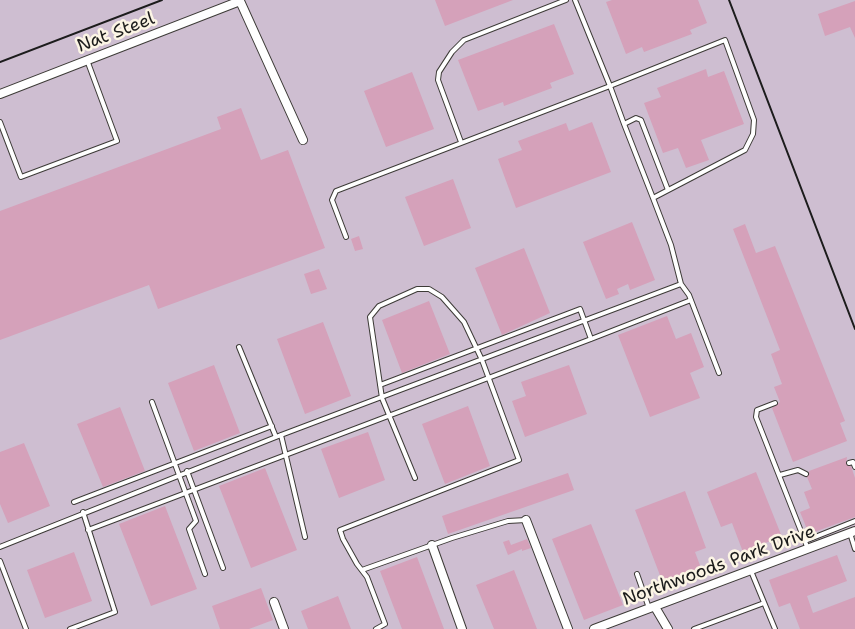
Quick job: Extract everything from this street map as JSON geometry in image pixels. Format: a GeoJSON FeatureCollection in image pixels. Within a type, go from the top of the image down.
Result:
{"type":"FeatureCollection","features":[{"type":"Feature","properties":{"kind":"street","name":"Nat Steel"},"geometry":{"type":"LineString","coordinates":[[0,94],[240,1],[303,140]]}},
{"type":"Feature","properties":{"kind":"street"},"geometry":{"type":"LineString","coordinates":[[526,520],[568,629]]}},
{"type":"Feature","properties":{"kind":"street","name":"Northwoods Park Drive"},"geometry":{"type":"LineString","coordinates":[[594,629],[852,532]]}},
{"type":"Feature","properties":{"kind":"street"},"geometry":{"type":"LineString","coordinates":[[432,545],[462,629]]}},
{"type":"Feature","properties":{"kind":"street"},"geometry":{"type":"LineString","coordinates":[[274,602],[284,629]]}},
{"type":"Feature","properties":{"kind":"street"},"geometry":{"type":"LineString","coordinates":[[652,607],[668,629]]}},
{"type":"Feature","properties":{"kind":"lane"},"geometry":{"type":"LineString","coordinates":[[461,142],[438,80],[442,66],[464,40],[566,0]]}},
{"type":"Feature","properties":{"kind":"lane"},"geometry":{"type":"LineString","coordinates":[[575,0],[653,198],[670,245],[681,284],[691,300],[718,373]]}},
{"type":"Feature","properties":{"kind":"lane"},"geometry":{"type":"LineString","coordinates":[[346,237],[332,200],[336,191],[725,40],[754,120],[753,134],[745,150],[653,198]]}},
{"type":"Feature","properties":{"kind":"lane"},"geometry":{"type":"LineString","coordinates":[[0,122],[21,177],[117,141],[87,60]]}},
{"type":"Feature","properties":{"kind":"lane"},"geometry":{"type":"LineString","coordinates":[[624,124],[636,118],[641,120],[668,190]]}},
{"type":"Feature","properties":{"kind":"lane"},"geometry":{"type":"LineString","coordinates":[[0,547],[82,512],[187,471],[681,284]]}},
{"type":"Feature","properties":{"kind":"lane"},"geometry":{"type":"LineString","coordinates":[[376,629],[385,624],[367,577],[343,539],[340,530],[519,460],[482,360],[464,322],[442,297],[429,289],[417,289],[379,306],[370,317],[382,398],[415,478]]}},
{"type":"Feature","properties":{"kind":"lane"},"geometry":{"type":"LineString","coordinates":[[88,530],[691,300]]}},
{"type":"Feature","properties":{"kind":"lane"},"geometry":{"type":"LineString","coordinates":[[380,385],[580,309],[591,339]]}},
{"type":"Feature","properties":{"kind":"lane"},"geometry":{"type":"LineString","coordinates":[[239,347],[276,437]]}},
{"type":"Feature","properties":{"kind":"lane"},"geometry":{"type":"LineString","coordinates":[[152,402],[196,521],[189,529],[205,574]]}},
{"type":"Feature","properties":{"kind":"lane"},"geometry":{"type":"LineString","coordinates":[[775,403],[757,410],[756,418],[808,549]]}},
{"type":"Feature","properties":{"kind":"lane"},"geometry":{"type":"LineString","coordinates":[[74,502],[272,426]]}},
{"type":"Feature","properties":{"kind":"lane"},"geometry":{"type":"LineString","coordinates":[[281,435],[305,537]]}},
{"type":"Feature","properties":{"kind":"lane"},"geometry":{"type":"LineString","coordinates":[[849,462],[853,462],[855,467]]}},
{"type":"Feature","properties":{"kind":"lane"},"geometry":{"type":"LineString","coordinates":[[780,475],[798,470],[806,474]]}},
{"type":"Feature","properties":{"kind":"lane"},"geometry":{"type":"LineString","coordinates":[[187,471],[222,568]]}},
{"type":"Feature","properties":{"kind":"lane"},"geometry":{"type":"LineString","coordinates":[[70,629],[115,612],[82,512]]}},
{"type":"Feature","properties":{"kind":"lane"},"geometry":{"type":"LineString","coordinates":[[362,570],[508,521],[526,520]]}},
{"type":"Feature","properties":{"kind":"lane"},"geometry":{"type":"LineString","coordinates":[[805,541],[855,521]]}},
{"type":"Feature","properties":{"kind":"lane"},"geometry":{"type":"LineString","coordinates":[[852,532],[855,549]]}},
{"type":"Feature","properties":{"kind":"lane"},"geometry":{"type":"LineString","coordinates":[[0,560],[26,629]]}},
{"type":"Feature","properties":{"kind":"lane"},"geometry":{"type":"LineString","coordinates":[[751,571],[775,629]]}},
{"type":"Feature","properties":{"kind":"lane"},"geometry":{"type":"LineString","coordinates":[[637,574],[652,607]]}},
{"type":"Feature","properties":{"kind":"lane"},"geometry":{"type":"LineString","coordinates":[[694,629],[764,603]]}},
{"type":"Feature","properties":{"kind":"shaded area"},"geometry":{"type":"Polygon","coordinates":[[[0,0],[855,0],[855,629],[0,629],[0,0]]]}},
{"type":"Feature","properties":{"kind":"building"},"geometry":{"type":"Polygon","coordinates":[[[435,0],[513,0],[445,26],[435,0]]]}},
{"type":"Feature","properties":{"kind":"building"},"geometry":{"type":"Polygon","coordinates":[[[612,0],[698,0],[707,23],[690,30],[692,34],[644,52],[642,47],[626,54],[606,2],[612,0]]]}},
{"type":"Feature","properties":{"kind":"building"},"geometry":{"type":"Polygon","coordinates":[[[855,1],[855,38],[850,27],[825,36],[818,14],[855,1]]]}},
{"type":"Feature","properties":{"kind":"building"},"geometry":{"type":"Polygon","coordinates":[[[554,24],[574,74],[550,83],[552,88],[504,106],[503,102],[478,111],[458,60],[554,24]]]}},
{"type":"Feature","properties":{"kind":"building"},"geometry":{"type":"Polygon","coordinates":[[[706,69],[708,77],[724,71],[744,124],[701,140],[709,160],[686,168],[678,148],[663,153],[644,103],[661,97],[657,88],[706,69]]]}},
{"type":"Feature","properties":{"kind":"building"},"geometry":{"type":"Polygon","coordinates":[[[412,72],[434,129],[386,147],[364,91],[412,72]]]}},
{"type":"Feature","properties":{"kind":"building"},"geometry":{"type":"Polygon","coordinates":[[[241,108],[261,160],[288,150],[325,248],[158,309],[149,285],[0,340],[0,211],[221,129],[217,117],[241,108]]]}},
{"type":"Feature","properties":{"kind":"building"},"geometry":{"type":"Polygon","coordinates":[[[592,122],[611,172],[516,208],[498,159],[522,150],[518,141],[566,123],[569,131],[592,122]]]}},
{"type":"Feature","properties":{"kind":"building"},"geometry":{"type":"Polygon","coordinates":[[[453,179],[471,228],[424,246],[405,197],[453,179]]]}},
{"type":"Feature","properties":{"kind":"building"},"geometry":{"type":"Polygon","coordinates":[[[632,222],[655,280],[630,290],[628,284],[617,289],[619,294],[606,299],[583,242],[632,222]]]}},
{"type":"Feature","properties":{"kind":"building"},"geometry":{"type":"Polygon","coordinates":[[[745,224],[756,253],[775,246],[845,421],[840,423],[847,441],[793,462],[772,408],[780,402],[774,387],[782,384],[771,354],[780,350],[733,229],[745,224]]]}},
{"type":"Feature","properties":{"kind":"building"},"geometry":{"type":"Polygon","coordinates":[[[359,236],[363,249],[355,251],[351,239],[359,236]]]}},
{"type":"Feature","properties":{"kind":"building"},"geometry":{"type":"Polygon","coordinates":[[[524,248],[550,313],[502,335],[475,268],[524,248]]]}},
{"type":"Feature","properties":{"kind":"building"},"geometry":{"type":"Polygon","coordinates":[[[319,269],[327,289],[311,294],[304,274],[319,269]]]}},
{"type":"Feature","properties":{"kind":"building"},"geometry":{"type":"Polygon","coordinates":[[[429,301],[450,354],[402,373],[382,320],[429,301]]]}},
{"type":"Feature","properties":{"kind":"building"},"geometry":{"type":"Polygon","coordinates":[[[667,316],[676,339],[691,333],[704,367],[690,373],[700,398],[650,417],[618,335],[667,316]]]}},
{"type":"Feature","properties":{"kind":"building"},"geometry":{"type":"Polygon","coordinates":[[[323,322],[351,396],[305,414],[277,339],[323,322]]]}},
{"type":"Feature","properties":{"kind":"building"},"geometry":{"type":"Polygon","coordinates":[[[214,365],[240,433],[194,451],[168,383],[214,365]]]}},
{"type":"Feature","properties":{"kind":"building"},"geometry":{"type":"Polygon","coordinates":[[[569,365],[587,414],[525,437],[512,401],[526,396],[521,382],[569,365]]]}},
{"type":"Feature","properties":{"kind":"building"},"geometry":{"type":"Polygon","coordinates":[[[468,406],[490,466],[445,484],[422,424],[468,406]]]}},
{"type":"Feature","properties":{"kind":"building"},"geometry":{"type":"Polygon","coordinates":[[[120,407],[145,471],[103,487],[77,424],[120,407]]]}},
{"type":"Feature","properties":{"kind":"building"},"geometry":{"type":"Polygon","coordinates":[[[368,432],[385,480],[339,498],[321,449],[368,432]]]}},
{"type":"Feature","properties":{"kind":"building"},"geometry":{"type":"Polygon","coordinates":[[[24,443],[50,506],[8,523],[0,504],[0,452],[24,443]]]}},
{"type":"Feature","properties":{"kind":"building"},"geometry":{"type":"Polygon","coordinates":[[[847,457],[846,464],[851,466],[855,478],[855,517],[809,534],[800,512],[810,508],[804,492],[812,489],[807,477],[809,471],[847,457]]]}},
{"type":"Feature","properties":{"kind":"building"},"geometry":{"type":"Polygon","coordinates":[[[265,468],[297,550],[251,568],[219,486],[265,468]]]}},
{"type":"Feature","properties":{"kind":"building"},"geometry":{"type":"Polygon","coordinates":[[[756,472],[782,537],[762,544],[766,552],[746,560],[732,523],[721,527],[707,492],[756,472]]]}},
{"type":"Feature","properties":{"kind":"building"},"geometry":{"type":"Polygon","coordinates":[[[568,473],[574,490],[448,534],[442,516],[568,473]]]}},
{"type":"Feature","properties":{"kind":"building"},"geometry":{"type":"Polygon","coordinates":[[[685,491],[706,548],[695,552],[704,576],[666,591],[635,510],[685,491]]]}},
{"type":"Feature","properties":{"kind":"building"},"geometry":{"type":"Polygon","coordinates":[[[165,506],[197,589],[151,606],[119,524],[165,506]]]}},
{"type":"Feature","properties":{"kind":"building"},"geometry":{"type":"Polygon","coordinates":[[[591,524],[623,605],[584,620],[552,539],[591,524]]]}},
{"type":"Feature","properties":{"kind":"building"},"geometry":{"type":"Polygon","coordinates":[[[527,539],[531,548],[522,551],[522,549],[508,555],[503,542],[509,540],[511,545],[527,539]]]}},
{"type":"Feature","properties":{"kind":"building"},"geometry":{"type":"Polygon","coordinates":[[[74,552],[92,601],[45,618],[27,570],[74,552]]]}},
{"type":"Feature","properties":{"kind":"building"},"geometry":{"type":"Polygon","coordinates":[[[837,555],[847,581],[807,596],[813,613],[855,597],[855,629],[800,629],[790,603],[779,607],[769,580],[837,555]]]}},
{"type":"Feature","properties":{"kind":"building"},"geometry":{"type":"Polygon","coordinates":[[[417,557],[444,629],[402,629],[380,571],[417,557]]]}},
{"type":"Feature","properties":{"kind":"building"},"geometry":{"type":"Polygon","coordinates":[[[514,570],[537,629],[494,629],[476,585],[514,570]]]}},
{"type":"Feature","properties":{"kind":"building"},"geometry":{"type":"Polygon","coordinates":[[[261,588],[273,620],[249,629],[220,629],[212,606],[261,588]]]}},
{"type":"Feature","properties":{"kind":"building"},"geometry":{"type":"Polygon","coordinates":[[[338,596],[351,629],[308,629],[301,611],[338,596]]]}},
{"type":"Feature","properties":{"kind":"railway"},"geometry":{"type":"LineString","coordinates":[[0,62],[162,0]]}},
{"type":"Feature","properties":{"kind":"railway"},"geometry":{"type":"LineString","coordinates":[[729,0],[855,329]]}}]}
